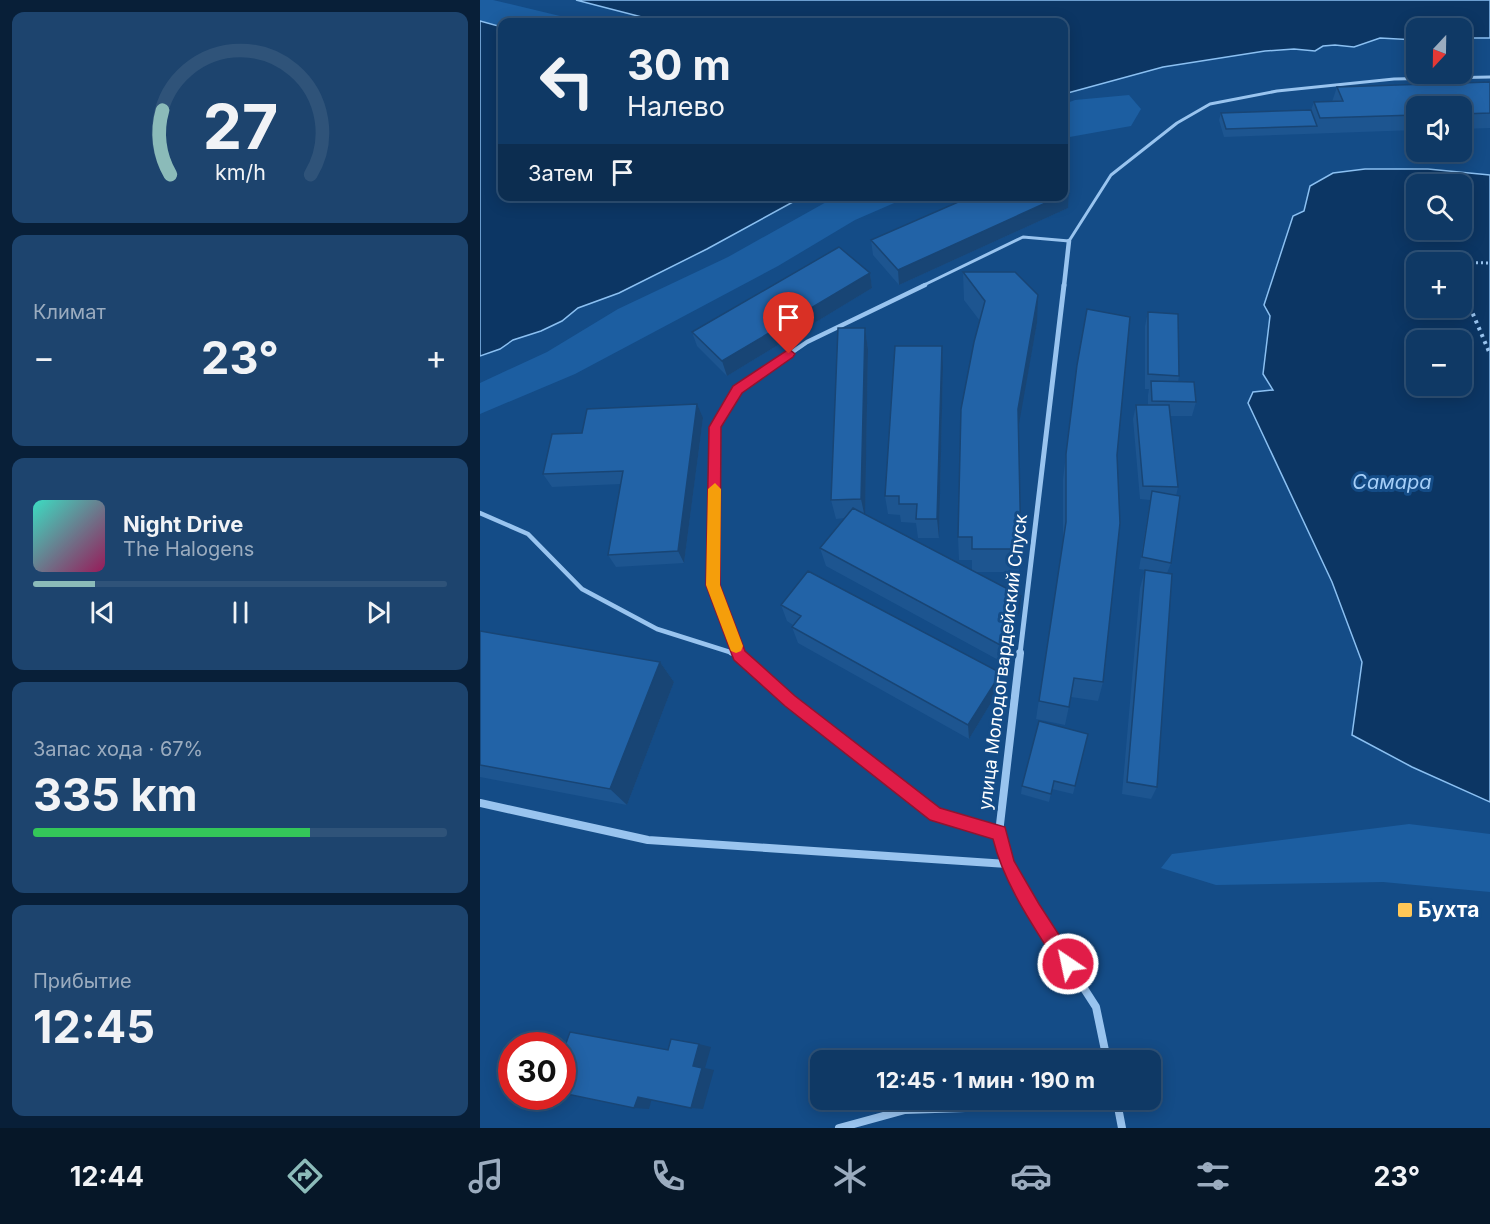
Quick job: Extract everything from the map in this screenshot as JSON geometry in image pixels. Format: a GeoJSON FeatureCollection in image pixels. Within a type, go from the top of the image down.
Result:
{"type":"FeatureCollection","features":[{"type":"Feature","properties":{"kind":"street","name":"улица Молодогвардейский Спуск"},"geometry":{"type":"LineString","coordinates":[[1069,241],[999,833],[1007,864],[1043,926],[1095,1007],[1105,1050]]}},
{"type":"Feature","properties":{"kind":"street"},"geometry":{"type":"LineString","coordinates":[[480,803],[648,840],[1007,864]]}},
{"type":"Feature","properties":{"kind":"street"},"geometry":{"type":"LineString","coordinates":[[839,1128],[906,1110]]}},
{"type":"Feature","properties":{"kind":"street"},"geometry":{"type":"LineString","coordinates":[[1118,1110],[1122,1128]]}},
{"type":"Feature","properties":{"kind":"lane"},"geometry":{"type":"LineString","coordinates":[[739,655],[713,585],[715,427],[738,390],[807,342],[1023,237],[1069,241],[1111,175],[1177,123],[1210,104],[1277,91],[1370,82],[1490,77]]}},
{"type":"Feature","properties":{"kind":"lane"},"geometry":{"type":"LineString","coordinates":[[480,513],[528,534],[582,589],[657,629],[739,655],[790,701],[936,815],[999,833]]}},
{"type":"Feature","properties":{"kind":"path"},"geometry":{"type":"LineString","coordinates":[[1472,263],[1490,263]]}},
{"type":"Feature","properties":{"kind":"path"},"geometry":{"type":"LineString","coordinates":[[1472,312],[1490,354]]}},
{"type":"Feature","properties":{"kind":"shaded area"},"geometry":{"type":"Polygon","coordinates":[[[480,0],[493,0],[568,18],[498,18],[498,26],[480,21],[480,0]]]}},
{"type":"Feature","properties":{"kind":"shaded area"},"geometry":{"type":"Polygon","coordinates":[[[1129,95],[1141,109],[1131,126],[1068,137],[1068,103],[1129,95]]]}},
{"type":"Feature","properties":{"kind":"shaded area"},"geometry":{"type":"Polygon","coordinates":[[[828,201],[899,201],[855,220],[778,266],[575,374],[480,414],[480,383],[547,352],[618,309],[728,257],[828,201]]]}},
{"type":"Feature","properties":{"kind":"shaded area"},"geometry":{"type":"Polygon","coordinates":[[[1409,824],[1490,834],[1490,892],[1383,882],[1216,885],[1161,868],[1172,854],[1409,824]]]}},
{"type":"Feature","properties":{"kind":"water"},"geometry":{"type":"Polygon","coordinates":[[[576,0],[1490,0],[1490,38],[1472,38],[1472,18],[1406,18],[1406,39],[1380,38],[1354,47],[1323,46],[1315,51],[1294,49],[1265,51],[1163,67],[1068,93],[1068,18],[646,18],[576,0]]]}},
{"type":"Feature","properties":{"kind":"water"},"geometry":{"type":"Polygon","coordinates":[[[480,21],[498,26],[498,201],[795,201],[707,249],[619,293],[578,308],[562,321],[480,356],[480,21]]]}},
{"type":"Feature","properties":{"kind":"water","name":"Самара"},"geometry":{"type":"Polygon","coordinates":[[[1365,169],[1428,169],[1490,175],[1490,802],[1412,767],[1352,735],[1362,662],[1332,582],[1248,403],[1253,392],[1273,390],[1263,374],[1270,316],[1264,305],[1293,216],[1304,211],[1310,186],[1333,173],[1365,169]]]}},
{"type":"Feature","properties":{"kind":"building"},"geometry":{"type":"Polygon","coordinates":[[[1490,82],[1490,113],[1472,114],[1472,96],[1406,96],[1406,115],[1320,118],[1314,102],[1343,101],[1337,87],[1490,82]]]}},
{"type":"Feature","properties":{"kind":"building"},"geometry":{"type":"Polygon","coordinates":[[[1311,110],[1317,126],[1226,129],[1221,113],[1311,110]]]}},
{"type":"Feature","properties":{"kind":"building"},"geometry":{"type":"Polygon","coordinates":[[[961,201],[1050,201],[898,270],[871,240],[961,201]]]}},
{"type":"Feature","properties":{"kind":"building"},"geometry":{"type":"Polygon","coordinates":[[[839,247],[870,273],[722,361],[692,332],[839,247]]]}},
{"type":"Feature","properties":{"kind":"building"},"geometry":{"type":"Polygon","coordinates":[[[963,272],[1015,272],[1038,295],[1018,409],[1021,549],[972,549],[972,537],[958,537],[961,409],[974,342],[985,301],[963,272]]]}},
{"type":"Feature","properties":{"kind":"building"},"geometry":{"type":"Polygon","coordinates":[[[1087,309],[1130,317],[1117,455],[1120,523],[1103,682],[1074,678],[1069,707],[1039,701],[1066,522],[1066,454],[1077,365],[1087,309]]]}},
{"type":"Feature","properties":{"kind":"building"},"geometry":{"type":"Polygon","coordinates":[[[1148,312],[1178,314],[1179,376],[1148,374],[1148,312]]]}},
{"type":"Feature","properties":{"kind":"building"},"geometry":{"type":"Polygon","coordinates":[[[838,328],[865,328],[861,499],[831,500],[838,328]]]}},
{"type":"Feature","properties":{"kind":"building"},"geometry":{"type":"Polygon","coordinates":[[[895,346],[942,346],[937,519],[916,519],[917,504],[899,504],[899,496],[885,496],[895,346]]]}},
{"type":"Feature","properties":{"kind":"building"},"geometry":{"type":"Polygon","coordinates":[[[1151,381],[1194,382],[1196,402],[1152,401],[1151,381]]]}},
{"type":"Feature","properties":{"kind":"building"},"geometry":{"type":"Polygon","coordinates":[[[697,404],[678,551],[608,555],[623,471],[543,474],[552,434],[582,433],[587,409],[697,404]]]}},
{"type":"Feature","properties":{"kind":"building"},"geometry":{"type":"Polygon","coordinates":[[[1136,405],[1169,405],[1178,487],[1143,486],[1136,405]]]}},
{"type":"Feature","properties":{"kind":"building"},"geometry":{"type":"Polygon","coordinates":[[[1152,491],[1180,496],[1171,563],[1142,557],[1152,491]]]}},
{"type":"Feature","properties":{"kind":"building"},"geometry":{"type":"Polygon","coordinates":[[[853,508],[1021,596],[1004,625],[1013,630],[1002,646],[820,548],[853,508]]]}},
{"type":"Feature","properties":{"kind":"building"},"geometry":{"type":"Polygon","coordinates":[[[1145,570],[1172,574],[1157,787],[1127,782],[1145,570]]]}},
{"type":"Feature","properties":{"kind":"building"},"geometry":{"type":"Polygon","coordinates":[[[808,571],[1001,673],[968,725],[792,627],[801,616],[781,605],[808,571]]]}},
{"type":"Feature","properties":{"kind":"building"},"geometry":{"type":"Polygon","coordinates":[[[480,631],[660,662],[610,789],[480,765],[480,631]]]}},
{"type":"Feature","properties":{"kind":"building"},"geometry":{"type":"Polygon","coordinates":[[[1039,721],[1088,734],[1075,786],[1054,781],[1051,794],[1022,786],[1039,721]]]}},
{"type":"Feature","properties":{"kind":"building"},"geometry":{"type":"Polygon","coordinates":[[[576,1033],[668,1050],[671,1039],[699,1044],[693,1066],[702,1068],[691,1108],[638,1097],[634,1108],[576,1096],[576,1033]]]}},
{"type":"Feature","properties":{"kind":"slow traffic"},"geometry":{"type":"LineString","coordinates":[[715,489],[713,585],[736,646]]}},
{"type":"Feature","properties":{"kind":"place","name":"Бухта"},"geometry":{"type":"Point","coordinates":[1405,910]}},
{"type":"Feature","properties":{"kind":"route"},"geometry":{"type":"LineString","coordinates":[[789,354],[738,390],[715,427],[713,585],[739,655],[790,701],[936,815],[999,833],[1007,864],[1023,894],[1068,964]]}}]}
